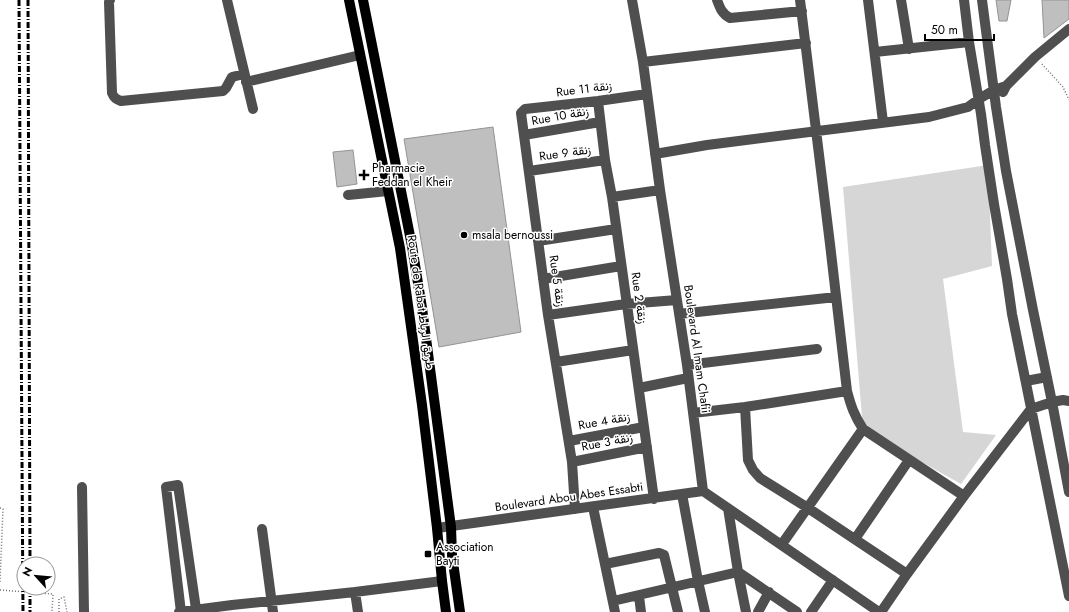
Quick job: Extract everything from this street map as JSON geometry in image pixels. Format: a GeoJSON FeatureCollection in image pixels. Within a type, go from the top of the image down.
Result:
{"type":"FeatureCollection","features":[{"type":"Feature","properties":{"kind":"main road","name":"Route de Rabat طريق الرباط"},"geometry":{"type":"LineString","coordinates":[[349,0],[400,248],[418,374],[446,612]]}},
{"type":"Feature","properties":{"kind":"main road","name":"Route de Rabat طريق الرباط"},"geometry":{"type":"LineString","coordinates":[[363,0],[412,246],[423,315],[460,612]]}},
{"type":"Feature","properties":{"kind":"street"},"geometry":{"type":"LineString","coordinates":[[110,0],[112,93],[114,97],[121,101],[223,91],[232,77],[245,78],[360,55]]}},
{"type":"Feature","properties":{"kind":"street"},"geometry":{"type":"LineString","coordinates":[[227,0],[253,109]]}},
{"type":"Feature","properties":{"kind":"street","name":"Boulevard Al Imam Chafii"},"geometry":{"type":"LineString","coordinates":[[632,0],[643,62],[660,190],[687,365],[703,491]]}},
{"type":"Feature","properties":{"kind":"street"},"geometry":{"type":"LineString","coordinates":[[717,0],[722,12],[730,18],[802,11]]}},
{"type":"Feature","properties":{"kind":"street"},"geometry":{"type":"LineString","coordinates":[[800,0],[847,391],[852,410],[856,419],[863,428],[964,496]]}},
{"type":"Feature","properties":{"kind":"street"},"geometry":{"type":"LineString","coordinates":[[868,0],[882,122]]}},
{"type":"Feature","properties":{"kind":"street"},"geometry":{"type":"LineString","coordinates":[[901,0],[909,49]]}},
{"type":"Feature","properties":{"kind":"street"},"geometry":{"type":"LineString","coordinates":[[964,0],[969,42],[1012,314],[1069,596]]}},
{"type":"Feature","properties":{"kind":"street"},"geometry":{"type":"LineString","coordinates":[[982,0],[1006,171],[1069,492]]}},
{"type":"Feature","properties":{"kind":"street"},"geometry":{"type":"LineString","coordinates":[[981,114],[996,107],[1006,86],[1035,57],[1069,29]]}},
{"type":"Feature","properties":{"kind":"street"},"geometry":{"type":"LineString","coordinates":[[875,52],[969,42]]}},
{"type":"Feature","properties":{"kind":"street"},"geometry":{"type":"LineString","coordinates":[[643,62],[806,44]]}},
{"type":"Feature","properties":{"kind":"street"},"geometry":{"type":"LineString","coordinates":[[655,154],[707,145],[929,117],[968,107],[994,90],[1006,86]]}},
{"type":"Feature","properties":{"kind":"street","name":"Rue 11 زنقة"},"geometry":{"type":"LineString","coordinates":[[525,109],[647,94]]}},
{"type":"Feature","properties":{"kind":"street","name":"Rue 2 زنقة"},"geometry":{"type":"LineString","coordinates":[[598,101],[605,160],[612,198],[654,499]]}},
{"type":"Feature","properties":{"kind":"street"},"geometry":{"type":"LineString","coordinates":[[968,107],[981,114]]}},
{"type":"Feature","properties":{"kind":"street","name":"Rue 5 زنقة"},"geometry":{"type":"LineString","coordinates":[[525,109],[521,113],[548,315],[572,462],[575,509]]}},
{"type":"Feature","properties":{"kind":"street","name":"Rue 10 زنقة"},"geometry":{"type":"LineString","coordinates":[[524,135],[600,122]]}},
{"type":"Feature","properties":{"kind":"street","name":"Rue 9 زنقة"},"geometry":{"type":"LineString","coordinates":[[529,171],[605,160]]}},
{"type":"Feature","properties":{"kind":"street"},"geometry":{"type":"LineString","coordinates":[[612,198],[660,190]]}},
{"type":"Feature","properties":{"kind":"street"},"geometry":{"type":"LineString","coordinates":[[348,195],[388,191]]}},
{"type":"Feature","properties":{"kind":"street"},"geometry":{"type":"LineString","coordinates":[[538,242],[616,229]]}},
{"type":"Feature","properties":{"kind":"street"},"geometry":{"type":"LineString","coordinates":[[543,279],[621,266]]}},
{"type":"Feature","properties":{"kind":"street"},"geometry":{"type":"LineString","coordinates":[[679,314],[836,297]]}},
{"type":"Feature","properties":{"kind":"street"},"geometry":{"type":"LineString","coordinates":[[548,315],[626,304],[677,300]]}},
{"type":"Feature","properties":{"kind":"street"},"geometry":{"type":"LineString","coordinates":[[687,365],[817,349]]}},
{"type":"Feature","properties":{"kind":"street"},"geometry":{"type":"LineString","coordinates":[[556,362],[633,350]]}},
{"type":"Feature","properties":{"kind":"street"},"geometry":{"type":"LineString","coordinates":[[1026,381],[1047,377]]}},
{"type":"Feature","properties":{"kind":"street"},"geometry":{"type":"LineString","coordinates":[[639,388],[688,378]]}},
{"type":"Feature","properties":{"kind":"street"},"geometry":{"type":"LineString","coordinates":[[693,413],[744,407],[847,391]]}},
{"type":"Feature","properties":{"kind":"street"},"geometry":{"type":"LineString","coordinates":[[703,491],[880,612],[964,496],[1031,409],[1052,402],[1063,400],[1069,401]]}},
{"type":"Feature","properties":{"kind":"street"},"geometry":{"type":"LineString","coordinates":[[744,407],[748,460],[753,470],[760,478],[907,574]]}},
{"type":"Feature","properties":{"kind":"street","name":"Rue 4 زنقة"},"geometry":{"type":"LineString","coordinates":[[569,441],[644,427]]}},
{"type":"Feature","properties":{"kind":"street"},"geometry":{"type":"LineString","coordinates":[[782,544],[863,428]]}},
{"type":"Feature","properties":{"kind":"street","name":"Rue 3 زنقة"},"geometry":{"type":"LineString","coordinates":[[572,462],[647,447]]}},
{"type":"Feature","properties":{"kind":"street"},"geometry":{"type":"LineString","coordinates":[[855,539],[909,460]]}},
{"type":"Feature","properties":{"kind":"street"},"geometry":{"type":"LineString","coordinates":[[196,609],[178,485],[166,487],[180,612],[442,581]]}},
{"type":"Feature","properties":{"kind":"street"},"geometry":{"type":"LineString","coordinates":[[82,487],[84,612]]}},
{"type":"Feature","properties":{"kind":"street","name":"Boulevard Abou Abes Essabti"},"geometry":{"type":"LineString","coordinates":[[437,528],[703,491]]}},
{"type":"Feature","properties":{"kind":"street"},"geometry":{"type":"LineString","coordinates":[[682,494],[705,612]]}},
{"type":"Feature","properties":{"kind":"street"},"geometry":{"type":"LineString","coordinates":[[593,507],[615,612]]}},
{"type":"Feature","properties":{"kind":"street"},"geometry":{"type":"LineString","coordinates":[[728,508],[746,612]]}},
{"type":"Feature","properties":{"kind":"street"},"geometry":{"type":"LineString","coordinates":[[262,530],[273,612]]}},
{"type":"Feature","properties":{"kind":"street"},"geometry":{"type":"LineString","coordinates":[[172,541],[186,539]]}},
{"type":"Feature","properties":{"kind":"street"},"geometry":{"type":"LineString","coordinates":[[605,564],[659,553],[664,555],[678,612]]}},
{"type":"Feature","properties":{"kind":"street"},"geometry":{"type":"LineString","coordinates":[[613,601],[672,588],[698,580],[738,572],[797,612]]}},
{"type":"Feature","properties":{"kind":"street"},"geometry":{"type":"LineString","coordinates":[[811,612],[833,580]]}},
{"type":"Feature","properties":{"kind":"street"},"geometry":{"type":"LineString","coordinates":[[355,592],[358,612]]}},
{"type":"Feature","properties":{"kind":"street"},"geometry":{"type":"LineString","coordinates":[[758,612],[769,592]]}},
{"type":"Feature","properties":{"kind":"street"},"geometry":{"type":"LineString","coordinates":[[639,596],[641,612]]}},
{"type":"Feature","properties":{"kind":"path"},"geometry":{"type":"LineString","coordinates":[[1035,57],[1063,86],[1069,100]]}},
{"type":"Feature","properties":{"kind":"path"},"geometry":{"type":"LineString","coordinates":[[0,508],[3,509],[0,582]]}},
{"type":"Feature","properties":{"kind":"path"},"geometry":{"type":"LineString","coordinates":[[0,590],[53,594],[52,612]]}},
{"type":"Feature","properties":{"kind":"path"},"geometry":{"type":"LineString","coordinates":[[59,612],[59,599],[64,598],[67,612]]}},
{"type":"Feature","properties":{"kind":"shaded area"},"geometry":{"type":"Polygon","coordinates":[[[988,165],[992,266],[943,279],[963,432],[996,435],[961,484],[863,429],[843,187],[988,165]]]}},
{"type":"Feature","properties":{"kind":"building"},"geometry":{"type":"Polygon","coordinates":[[[996,0],[1011,0],[1007,21],[999,21],[996,0]]]}},
{"type":"Feature","properties":{"kind":"building"},"geometry":{"type":"Polygon","coordinates":[[[1042,0],[1069,0],[1069,19],[1044,38],[1042,0]]]}},
{"type":"Feature","properties":{"kind":"building","name":"msala bernoussi"},"geometry":{"type":"Polygon","coordinates":[[[493,127],[521,332],[439,347],[404,139],[493,127]]]}},
{"type":"Feature","properties":{"kind":"building"},"geometry":{"type":"Polygon","coordinates":[[[353,150],[357,184],[337,187],[333,152],[353,150]]]}},
{"type":"Feature","properties":{"kind":"railway"},"geometry":{"type":"LineString","coordinates":[[19,0],[23,612]]}},
{"type":"Feature","properties":{"kind":"railway"},"geometry":{"type":"LineString","coordinates":[[28,0],[30,556]]}},
{"type":"Feature","properties":{"kind":"railway"},"geometry":{"type":"LineString","coordinates":[[30,596],[30,612]]}},
{"type":"Feature","properties":{"kind":"place","name":"Pharmacie Feddan el Kheir"},"geometry":{"type":"Point","coordinates":[364,175]}},
{"type":"Feature","properties":{"kind":"place","name":"msala bernoussi"},"geometry":{"type":"Point","coordinates":[464,235]}},
{"type":"Feature","properties":{"kind":"place","name":"Association Bayti"},"geometry":{"type":"Point","coordinates":[428,554]}}]}
